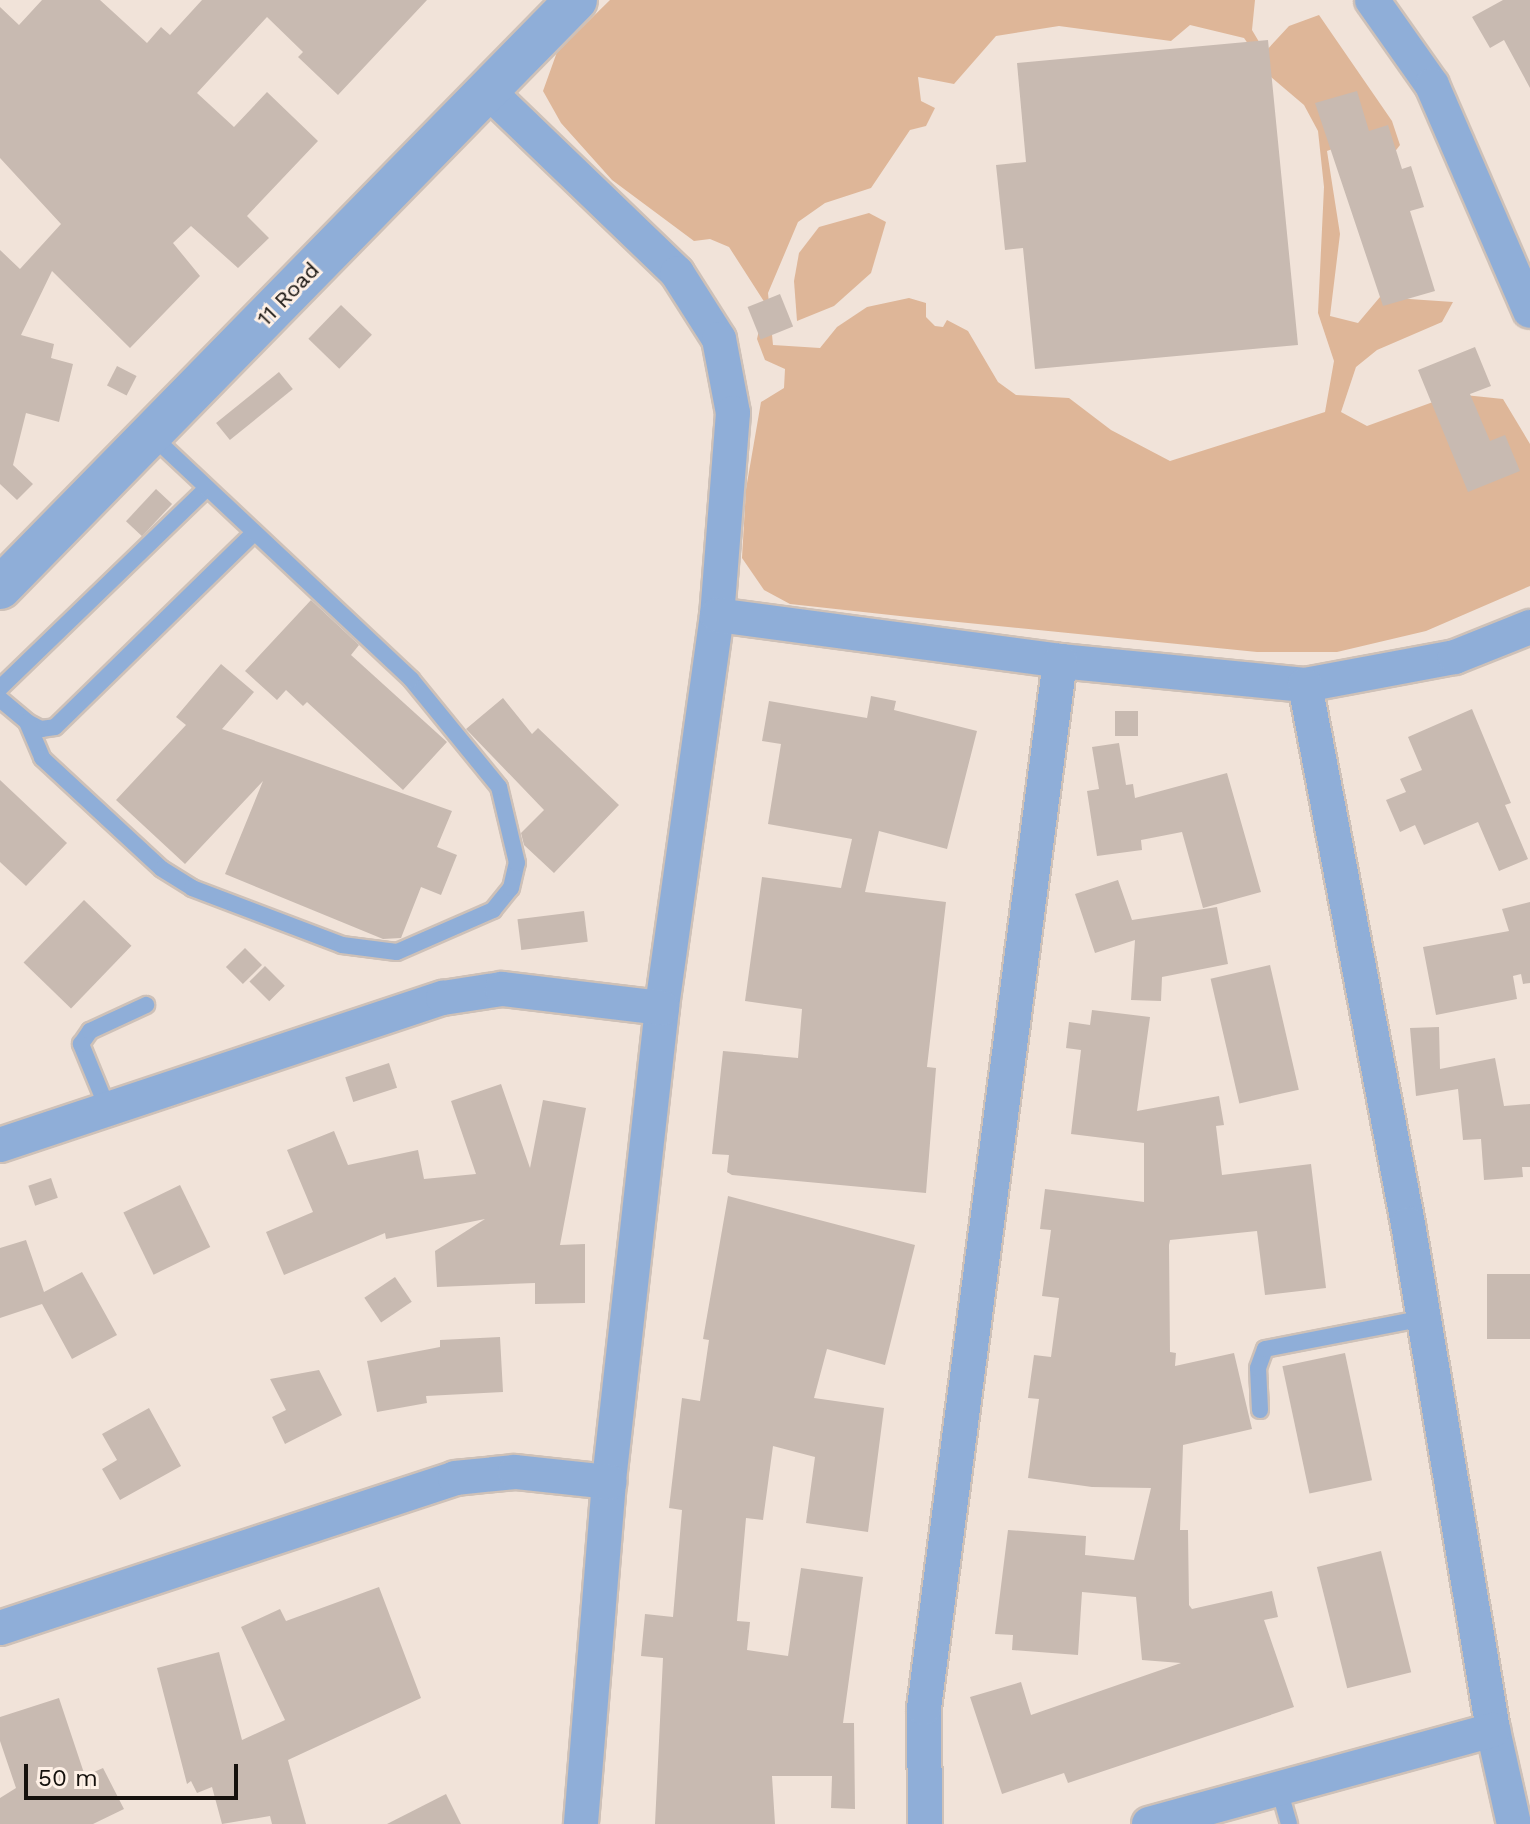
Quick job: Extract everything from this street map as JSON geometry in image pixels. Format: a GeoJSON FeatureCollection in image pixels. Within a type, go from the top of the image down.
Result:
{"type":"FeatureCollection","features":[{"type":"Feature","properties":{"kind":"street","name":"11 Road"},"geometry":{"type":"LineString","coordinates":[[0,588],[576,0]]}},
{"type":"Feature","properties":{"kind":"street"},"geometry":{"type":"LineString","coordinates":[[1372,0],[1432,85],[1530,311]]}},
{"type":"Feature","properties":{"kind":"street"},"geometry":{"type":"LineString","coordinates":[[487,90],[677,273],[719,339],[733,413],[717,615],[662,1008],[609,1482],[581,1824]]}},
{"type":"Feature","properties":{"kind":"street"},"geometry":{"type":"LineString","coordinates":[[717,615],[1060,661],[1305,685],[1455,657],[1530,627]]}},
{"type":"Feature","properties":{"kind":"street"},"geometry":{"type":"LineString","coordinates":[[925,1824],[924,1708],[1060,661]]}},
{"type":"Feature","properties":{"kind":"street"},"geometry":{"type":"LineString","coordinates":[[1305,685],[1424,1318],[1493,1730],[1514,1824]]}},
{"type":"Feature","properties":{"kind":"street"},"geometry":{"type":"LineString","coordinates":[[0,1145],[109,1112],[443,998],[502,989],[662,1008]]}},
{"type":"Feature","properties":{"kind":"street"},"geometry":{"type":"LineString","coordinates":[[0,1628],[455,1478],[515,1472],[609,1482]]}},
{"type":"Feature","properties":{"kind":"street"},"geometry":{"type":"LineString","coordinates":[[1149,1824],[1493,1730]]}},
{"type":"Feature","properties":{"kind":"lane"},"geometry":{"type":"LineString","coordinates":[[27,722],[30,740],[42,758],[162,869],[192,888],[370,951],[397,952],[493,910],[511,888],[517,863],[499,787],[411,679],[252,535],[150,434]]}},
{"type":"Feature","properties":{"kind":"lane"},"geometry":{"type":"LineString","coordinates":[[0,688],[206,489]]}},
{"type":"Feature","properties":{"kind":"lane"},"geometry":{"type":"LineString","coordinates":[[0,699],[27,722],[41,729],[55,727],[71,715],[252,535]]}},
{"type":"Feature","properties":{"kind":"lane"},"geometry":{"type":"LineString","coordinates":[[109,1112],[81,1044],[90,1031],[146,1005]]}},
{"type":"Feature","properties":{"kind":"lane"},"geometry":{"type":"LineString","coordinates":[[1260,1410],[1258,1368],[1265,1349],[1424,1318]]}},
{"type":"Feature","properties":{"kind":"lane"},"geometry":{"type":"LineString","coordinates":[[1279,1789],[1289,1824]]}},
{"type":"Feature","properties":{"kind":"shaded area"},"geometry":{"type":"Polygon","coordinates":[[[610,0],[1255,0],[1252,30],[1265,52],[1289,26],[1319,15],[1392,121],[1400,145],[1384,166],[1343,145],[1327,151],[1340,234],[1330,316],[1358,323],[1380,297],[1453,302],[1442,322],[1377,350],[1356,367],[1341,412],[1367,426],[1455,394],[1503,399],[1530,444],[1530,586],[1426,631],[1337,652],[1257,652],[918,618],[790,604],[764,590],[742,558],[746,489],[761,402],[784,388],[785,369],[765,360],[757,339],[765,303],[729,247],[710,239],[694,241],[612,180],[561,123],[543,91],[557,52],[610,0]],[[1190,25],[1171,41],[1059,26],[996,36],[954,84],[918,77],[921,101],[935,108],[926,126],[910,130],[871,188],[825,203],[798,222],[768,293],[773,345],[820,348],[837,327],[867,307],[909,298],[926,303],[926,317],[935,326],[943,327],[947,320],[968,331],[998,382],[1016,395],[1069,398],[1111,430],[1170,461],[1325,412],[1334,361],[1318,313],[1324,187],[1318,131],[1304,105],[1271,77],[1244,38],[1190,25]]]}},
{"type":"Feature","properties":{"kind":"shaded area"},"geometry":{"type":"Polygon","coordinates":[[[869,213],[886,222],[871,273],[834,306],[797,321],[794,281],[799,253],[819,227],[869,213]]]}},
{"type":"Feature","properties":{"kind":"building"},"geometry":{"type":"Polygon","coordinates":[[[42,0],[100,0],[147,43],[161,27],[170,35],[202,0],[427,0],[338,95],[298,57],[303,52],[267,17],[197,93],[234,127],[267,92],[318,141],[247,216],[269,238],[238,268],[191,226],[173,243],[200,276],[130,348],[52,271],[21,335],[54,344],[51,358],[73,364],[59,422],[26,413],[13,465],[33,484],[17,500],[0,484],[0,250],[20,269],[61,224],[0,158],[0,7],[19,25],[42,0]]]}},
{"type":"Feature","properties":{"kind":"building"},"geometry":{"type":"Polygon","coordinates":[[[1503,0],[1530,0],[1530,88],[1504,40],[1490,48],[1472,17],[1503,0]]]}},
{"type":"Feature","properties":{"kind":"building"},"geometry":{"type":"Polygon","coordinates":[[[1268,40],[1298,345],[1035,369],[1023,248],[1005,250],[996,165],[1026,162],[1017,63],[1268,40]]]}},
{"type":"Feature","properties":{"kind":"building"},"geometry":{"type":"Polygon","coordinates":[[[1357,91],[1369,131],[1388,125],[1402,169],[1411,166],[1424,207],[1410,211],[1435,291],[1383,306],[1315,103],[1357,91]]]}},
{"type":"Feature","properties":{"kind":"building"},"geometry":{"type":"Polygon","coordinates":[[[780,294],[793,326],[761,340],[748,307],[780,294]]]}},
{"type":"Feature","properties":{"kind":"building"},"geometry":{"type":"Polygon","coordinates":[[[341,305],[372,335],[339,369],[308,339],[341,305]]]}},
{"type":"Feature","properties":{"kind":"building"},"geometry":{"type":"Polygon","coordinates":[[[1475,347],[1491,386],[1470,394],[1490,441],[1505,435],[1520,471],[1468,492],[1418,370],[1475,347]]]}},
{"type":"Feature","properties":{"kind":"building"},"geometry":{"type":"Polygon","coordinates":[[[117,366],[137,376],[127,396],[107,386],[117,366]]]}},
{"type":"Feature","properties":{"kind":"building"},"geometry":{"type":"Polygon","coordinates":[[[279,372],[293,389],[230,440],[216,423],[279,372]]]}},
{"type":"Feature","properties":{"kind":"building"},"geometry":{"type":"Polygon","coordinates":[[[156,489],[172,504],[142,536],[126,521],[156,489]]]}},
{"type":"Feature","properties":{"kind":"building"},"geometry":{"type":"Polygon","coordinates":[[[311,600],[359,645],[351,655],[447,742],[403,790],[307,702],[303,706],[286,690],[277,700],[245,671],[311,600]]]}},
{"type":"Feature","properties":{"kind":"building"},"geometry":{"type":"Polygon","coordinates":[[[221,664],[254,692],[222,729],[452,811],[437,847],[457,855],[441,895],[421,887],[401,938],[383,939],[225,874],[263,781],[185,864],[116,800],[186,725],[176,717],[221,664]]]}},
{"type":"Feature","properties":{"kind":"building"},"geometry":{"type":"Polygon","coordinates":[[[871,696],[896,701],[894,710],[977,731],[947,849],[879,831],[865,892],[946,902],[927,1067],[936,1068],[926,1193],[732,1175],[727,1172],[729,1155],[712,1154],[723,1051],[798,1058],[802,1009],[745,1001],[762,877],[841,888],[852,839],[768,824],[781,744],[762,741],[769,701],[867,718],[871,696]]]}},
{"type":"Feature","properties":{"kind":"building"},"geometry":{"type":"Polygon","coordinates":[[[503,698],[532,734],[538,728],[619,805],[554,873],[524,845],[521,833],[544,810],[466,729],[503,698]]]}},
{"type":"Feature","properties":{"kind":"building"},"geometry":{"type":"Polygon","coordinates":[[[1472,709],[1511,803],[1505,805],[1528,859],[1499,871],[1478,822],[1424,845],[1415,825],[1400,832],[1386,800],[1406,792],[1400,779],[1422,770],[1408,737],[1472,709]]]}},
{"type":"Feature","properties":{"kind":"building"},"geometry":{"type":"Polygon","coordinates":[[[1115,711],[1138,711],[1138,736],[1115,736],[1115,711]]]}},
{"type":"Feature","properties":{"kind":"building"},"geometry":{"type":"Polygon","coordinates":[[[1119,743],[1126,785],[1133,784],[1135,798],[1227,773],[1261,892],[1203,908],[1182,832],[1141,840],[1142,850],[1097,856],[1087,791],[1099,789],[1092,747],[1119,743]]]}},
{"type":"Feature","properties":{"kind":"building"},"geometry":{"type":"Polygon","coordinates":[[[0,780],[67,843],[26,886],[0,862],[0,780]]]}},
{"type":"Feature","properties":{"kind":"building"},"geometry":{"type":"Polygon","coordinates":[[[1118,880],[1132,920],[1217,907],[1228,964],[1162,977],[1161,1001],[1131,1000],[1135,940],[1095,953],[1075,894],[1118,880]]]}},
{"type":"Feature","properties":{"kind":"building"},"geometry":{"type":"Polygon","coordinates":[[[84,900],[131,946],[71,1008],[24,963],[84,900]]]}},
{"type":"Feature","properties":{"kind":"building"},"geometry":{"type":"Polygon","coordinates":[[[1530,902],[1530,983],[1523,984],[1521,974],[1513,976],[1517,999],[1436,1015],[1423,947],[1509,931],[1502,909],[1530,902]]]}},
{"type":"Feature","properties":{"kind":"building"},"geometry":{"type":"Polygon","coordinates":[[[584,911],[588,942],[521,950],[517,919],[584,911]]]}},
{"type":"Feature","properties":{"kind":"building"},"geometry":{"type":"Polygon","coordinates":[[[245,948],[262,965],[243,984],[226,967],[245,948]]]}},
{"type":"Feature","properties":{"kind":"building"},"geometry":{"type":"Polygon","coordinates":[[[1270,965],[1299,1090],[1239,1103],[1211,979],[1270,965]]]}},
{"type":"Feature","properties":{"kind":"building"},"geometry":{"type":"Polygon","coordinates":[[[265,966],[285,986],[269,1001],[249,982],[265,966]]]}},
{"type":"Feature","properties":{"kind":"building"},"geometry":{"type":"Polygon","coordinates":[[[1092,1010],[1150,1017],[1137,1111],[1219,1096],[1224,1125],[1216,1126],[1222,1175],[1311,1164],[1326,1288],[1265,1295],[1257,1231],[1170,1240],[1169,1245],[1170,1352],[1176,1353],[1175,1366],[1234,1353],[1252,1429],[1183,1445],[1180,1530],[1188,1530],[1189,1605],[1192,1609],[1272,1591],[1278,1617],[1264,1620],[1294,1707],[1068,1783],[1064,1773],[1002,1794],[970,1697],[1021,1682],[1031,1715],[1181,1663],[1142,1660],[1136,1597],[1082,1592],[1078,1655],[1012,1650],[1013,1635],[995,1634],[1008,1530],[1086,1536],[1085,1555],[1134,1560],[1151,1488],[1092,1487],[1028,1478],[1039,1399],[1028,1398],[1034,1355],[1051,1357],[1059,1298],[1042,1296],[1051,1230],[1040,1229],[1045,1189],[1144,1202],[1144,1143],[1071,1134],[1081,1050],[1066,1048],[1069,1022],[1090,1025],[1092,1010]]]}},
{"type":"Feature","properties":{"kind":"building"},"geometry":{"type":"Polygon","coordinates":[[[1439,1027],[1440,1069],[1495,1058],[1504,1106],[1530,1104],[1530,1167],[1522,1167],[1523,1177],[1484,1180],[1481,1139],[1463,1140],[1458,1089],[1416,1096],[1410,1028],[1439,1027]]]}},
{"type":"Feature","properties":{"kind":"building"},"geometry":{"type":"Polygon","coordinates":[[[389,1063],[397,1088],[353,1102],[345,1077],[389,1063]]]}},
{"type":"Feature","properties":{"kind":"building"},"geometry":{"type":"Polygon","coordinates":[[[501,1084],[530,1168],[543,1100],[586,1108],[560,1245],[585,1244],[585,1303],[535,1304],[535,1283],[437,1287],[435,1251],[485,1219],[386,1239],[385,1233],[284,1275],[266,1232],[313,1212],[287,1150],[334,1131],[348,1165],[418,1150],[424,1179],[476,1174],[451,1101],[501,1084]]]}},
{"type":"Feature","properties":{"kind":"building"},"geometry":{"type":"Polygon","coordinates":[[[51,1178],[58,1198],[35,1206],[28,1186],[51,1178]]]}},
{"type":"Feature","properties":{"kind":"building"},"geometry":{"type":"Polygon","coordinates":[[[180,1185],[210,1247],[154,1275],[123,1213],[180,1185]]]}},
{"type":"Feature","properties":{"kind":"building"},"geometry":{"type":"Polygon","coordinates":[[[728,1196],[915,1245],[885,1365],[827,1349],[814,1398],[884,1408],[868,1532],[806,1523],[815,1457],[773,1446],[763,1520],[746,1518],[737,1621],[750,1622],[747,1650],[788,1656],[801,1568],[863,1577],[843,1723],[854,1723],[855,1809],[831,1808],[832,1776],[772,1776],[775,1824],[655,1824],[663,1658],[641,1656],[645,1614],[673,1617],[682,1510],[669,1508],[682,1398],[700,1401],[709,1340],[703,1339],[728,1196]]]}},
{"type":"Feature","properties":{"kind":"building"},"geometry":{"type":"Polygon","coordinates":[[[26,1240],[44,1292],[82,1272],[117,1335],[72,1359],[42,1304],[0,1318],[0,1248],[26,1240]]]}},
{"type":"Feature","properties":{"kind":"building"},"geometry":{"type":"Polygon","coordinates":[[[1487,1274],[1530,1274],[1530,1339],[1487,1339],[1487,1274]]]}},
{"type":"Feature","properties":{"kind":"building"},"geometry":{"type":"Polygon","coordinates":[[[395,1277],[412,1302],[381,1323],[364,1298],[395,1277]]]}},
{"type":"Feature","properties":{"kind":"building"},"geometry":{"type":"Polygon","coordinates":[[[500,1337],[503,1392],[426,1396],[427,1403],[377,1412],[367,1361],[440,1347],[440,1340],[500,1337]]]}},
{"type":"Feature","properties":{"kind":"building"},"geometry":{"type":"Polygon","coordinates":[[[1345,1353],[1372,1480],[1309,1493],[1282,1366],[1345,1353]]]}},
{"type":"Feature","properties":{"kind":"building"},"geometry":{"type":"Polygon","coordinates":[[[319,1370],[342,1415],[285,1444],[272,1417],[286,1410],[270,1379],[319,1370]]]}},
{"type":"Feature","properties":{"kind":"building"},"geometry":{"type":"Polygon","coordinates":[[[149,1408],[181,1466],[120,1500],[102,1469],[117,1460],[102,1434],[149,1408]]]}},
{"type":"Feature","properties":{"kind":"building"},"geometry":{"type":"Polygon","coordinates":[[[1381,1551],[1411,1672],[1347,1688],[1317,1567],[1381,1551]]]}},
{"type":"Feature","properties":{"kind":"building"},"geometry":{"type":"Polygon","coordinates":[[[379,1587],[421,1698],[288,1760],[306,1824],[272,1824],[270,1816],[222,1824],[212,1787],[197,1793],[191,1781],[187,1784],[157,1668],[219,1652],[242,1740],[285,1720],[241,1627],[280,1609],[286,1621],[379,1587]]]}},
{"type":"Feature","properties":{"kind":"building"},"geometry":{"type":"Polygon","coordinates":[[[59,1698],[85,1776],[103,1768],[124,1809],[93,1824],[0,1824],[0,1798],[16,1788],[0,1741],[0,1717],[59,1698]]]}},
{"type":"Feature","properties":{"kind":"building"},"geometry":{"type":"Polygon","coordinates":[[[446,1794],[461,1824],[387,1824],[446,1794]]]}}]}
